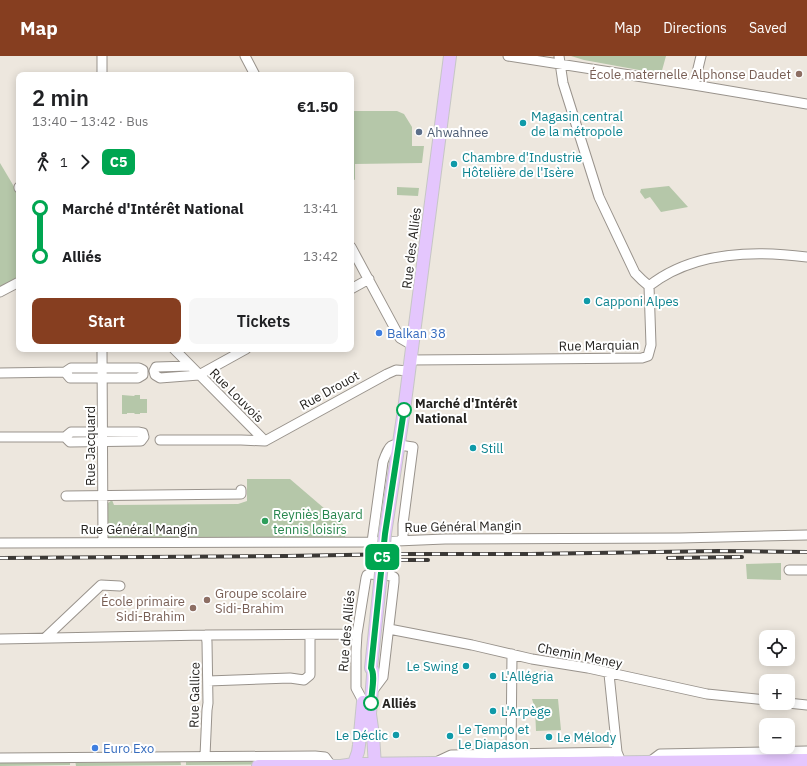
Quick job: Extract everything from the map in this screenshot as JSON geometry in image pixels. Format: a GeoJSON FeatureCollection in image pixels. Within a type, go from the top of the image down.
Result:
{"type":"FeatureCollection","features":[{"type":"Feature","properties":{"kind":"main road","name":"Rue des Alliés"},"geometry":{"type":"LineString","coordinates":[[375,765],[372,728],[367,697],[366,670],[371,668],[385,534],[424,265],[450,56]]}},
{"type":"Feature","properties":{"kind":"main road","name":"Rue des Alliés"},"geometry":{"type":"LineString","coordinates":[[353,765],[359,745],[367,697]]}},
{"type":"Feature","properties":{"kind":"main road"},"geometry":{"type":"LineString","coordinates":[[258,766],[341,766],[434,763],[485,764],[619,757],[648,763],[807,760]]}},
{"type":"Feature","properties":{"kind":"street"},"geometry":{"type":"LineString","coordinates":[[102,56],[102,72]]}},
{"type":"Feature","properties":{"kind":"street"},"geometry":{"type":"LineString","coordinates":[[245,56],[253,72]]}},
{"type":"Feature","properties":{"kind":"street"},"geometry":{"type":"LineString","coordinates":[[508,56],[559,60],[579,67],[807,104]]}},
{"type":"Feature","properties":{"kind":"street"},"geometry":{"type":"LineString","coordinates":[[694,85],[701,56]]}},
{"type":"Feature","properties":{"kind":"street"},"geometry":{"type":"LineString","coordinates":[[559,60],[563,83],[599,197],[635,273],[642,280],[650,286],[659,278],[671,271],[701,260],[746,254],[786,254],[807,257]]}},
{"type":"Feature","properties":{"kind":"street"},"geometry":{"type":"LineString","coordinates":[[354,252],[400,338],[412,345]]}},
{"type":"Feature","properties":{"kind":"street"},"geometry":{"type":"LineString","coordinates":[[354,287],[369,279]]}},
{"type":"Feature","properties":{"kind":"street"},"geometry":{"type":"LineString","coordinates":[[0,292],[16,284]]}},
{"type":"Feature","properties":{"kind":"street","name":"Rue Marquian"},"geometry":{"type":"LineString","coordinates":[[410,366],[642,358],[648,356],[651,345],[650,286]]}},
{"type":"Feature","properties":{"kind":"street","name":"Rue Jacquard"},"geometry":{"type":"LineString","coordinates":[[102,352],[103,542]]}},
{"type":"Feature","properties":{"kind":"street","name":"Rue Louvois"},"geometry":{"type":"LineString","coordinates":[[177,352],[265,441]]}},
{"type":"Feature","properties":{"kind":"street"},"geometry":{"type":"LineString","coordinates":[[190,366],[156,367],[154,371],[155,375],[160,378],[200,376],[241,352]]}},
{"type":"Feature","properties":{"kind":"street","name":"Rue Drouot"},"geometry":{"type":"LineString","coordinates":[[265,441],[387,374],[410,366]]}},
{"type":"Feature","properties":{"kind":"street"},"geometry":{"type":"LineString","coordinates":[[0,373],[65,372],[71,368],[102,367],[139,368],[143,370],[143,375],[138,378],[70,378],[65,372]]}},
{"type":"Feature","properties":{"kind":"street"},"geometry":{"type":"LineString","coordinates":[[0,437],[65,437],[71,432],[138,432],[143,433],[144,437],[141,441],[70,442],[65,437]]}},
{"type":"Feature","properties":{"kind":"street"},"geometry":{"type":"LineString","coordinates":[[160,440],[265,441]]}},
{"type":"Feature","properties":{"kind":"street"},"geometry":{"type":"LineString","coordinates":[[372,542],[383,462],[389,447],[398,444],[413,447],[403,524],[403,540]]}},
{"type":"Feature","properties":{"kind":"street"},"geometry":{"type":"LineString","coordinates":[[66,496],[241,494],[241,490]]}},
{"type":"Feature","properties":{"kind":"street","name":"Rue Général Mangin"},"geometry":{"type":"LineString","coordinates":[[0,544],[103,542],[372,542],[445,538],[680,538],[807,535]]}},
{"type":"Feature","properties":{"kind":"street"},"geometry":{"type":"LineString","coordinates":[[789,570],[807,570]]}},
{"type":"Feature","properties":{"kind":"street","name":"Rue des Alliés"},"geometry":{"type":"LineString","coordinates":[[369,574],[394,577],[389,629],[383,677],[367,697],[356,688],[356,651],[366,578],[369,574]]}},
{"type":"Feature","properties":{"kind":"street"},"geometry":{"type":"LineString","coordinates":[[45,638],[101,585],[120,586]]}},
{"type":"Feature","properties":{"kind":"street","name":"Chemin Meney"},"geometry":{"type":"LineString","coordinates":[[389,629],[532,659],[588,668],[609,674],[707,694],[759,699]]}},
{"type":"Feature","properties":{"kind":"street"},"geometry":{"type":"LineString","coordinates":[[0,638],[358,634]]}},
{"type":"Feature","properties":{"kind":"street","name":"Rue Gallice"},"geometry":{"type":"LineString","coordinates":[[205,756],[208,702],[206,635]]}},
{"type":"Feature","properties":{"kind":"street"},"geometry":{"type":"LineString","coordinates":[[208,681],[290,678],[304,680],[310,675],[310,635]]}},
{"type":"Feature","properties":{"kind":"street"},"geometry":{"type":"LineString","coordinates":[[511,754],[512,654]]}},
{"type":"Feature","properties":{"kind":"street"},"geometry":{"type":"LineString","coordinates":[[434,763],[451,755],[511,754],[619,757],[609,674]]}},
{"type":"Feature","properties":{"kind":"street"},"geometry":{"type":"LineString","coordinates":[[795,704],[807,705]]}},
{"type":"Feature","properties":{"kind":"street"},"geometry":{"type":"LineString","coordinates":[[648,763],[660,754],[807,751]]}},
{"type":"Feature","properties":{"kind":"street"},"geometry":{"type":"LineString","coordinates":[[0,758],[314,756],[325,757],[331,765]]}},
{"type":"Feature","properties":{"kind":"green space"},"geometry":{"type":"Polygon","coordinates":[[[571,56],[666,56],[661,74],[584,60],[571,56]]]}},
{"type":"Feature","properties":{"kind":"green space"},"geometry":{"type":"Polygon","coordinates":[[[354,111],[397,111],[404,114],[412,127],[412,146],[424,146],[422,163],[355,164],[355,180],[354,111]]]}},
{"type":"Feature","properties":{"kind":"green space"},"geometry":{"type":"Polygon","coordinates":[[[0,163],[16,190],[16,285],[0,294],[0,163]]]}},
{"type":"Feature","properties":{"kind":"green space"},"geometry":{"type":"Polygon","coordinates":[[[669,186],[688,207],[661,212],[650,197],[645,199],[640,192],[641,189],[669,186]]]}},
{"type":"Feature","properties":{"kind":"green space"},"geometry":{"type":"Polygon","coordinates":[[[397,187],[419,188],[418,196],[397,195],[397,187]]]}},
{"type":"Feature","properties":{"kind":"green space"},"geometry":{"type":"Polygon","coordinates":[[[122,395],[140,395],[140,399],[147,399],[147,413],[122,414],[122,395]]]}},
{"type":"Feature","properties":{"kind":"green space"},"geometry":{"type":"Polygon","coordinates":[[[247,479],[290,479],[346,527],[345,539],[106,539],[107,504],[112,500],[114,505],[238,504],[247,501],[247,479]]]}},
{"type":"Feature","properties":{"kind":"green space"},"geometry":{"type":"Polygon","coordinates":[[[781,563],[781,580],[747,579],[746,564],[781,563]]]}},
{"type":"Feature","properties":{"kind":"green space"},"geometry":{"type":"Polygon","coordinates":[[[532,699],[558,699],[561,730],[536,731],[535,709],[532,699]]]}},
{"type":"Feature","properties":{"kind":"green space"},"geometry":{"type":"Polygon","coordinates":[[[178,759],[180,759],[181,765],[76,766],[75,760],[78,760],[79,763],[178,762],[178,759]]]}},
{"type":"Feature","properties":{"kind":"green space"},"geometry":{"type":"Polygon","coordinates":[[[186,759],[190,761],[285,760],[324,764],[186,765],[186,759]]]}},
{"type":"Feature","properties":{"kind":"green space"},"geometry":{"type":"Polygon","coordinates":[[[67,760],[70,760],[70,765],[0,766],[0,763],[67,763],[67,760]]]}},
{"type":"Feature","properties":{"kind":"railway"},"geometry":{"type":"LineString","coordinates":[[0,558],[719,551],[807,552]]}},
{"type":"Feature","properties":{"kind":"railway"},"geometry":{"type":"LineString","coordinates":[[668,558],[742,557]]}},
{"type":"Feature","properties":{"kind":"railway"},"geometry":{"type":"LineString","coordinates":[[384,560],[428,560]]}},
{"type":"Feature","properties":{"kind":"bus line","name":"C5"},"geometry":{"type":"LineString","coordinates":[[371,703],[374,676],[371,668],[383,550],[404,410]]}},
{"type":"Feature","properties":{"kind":"place","name":"École maternelle Alphonse Daudet"},"geometry":{"type":"Point","coordinates":[799,74]}},
{"type":"Feature","properties":{"kind":"place","name":"Magasin central de la métropole"},"geometry":{"type":"Point","coordinates":[523,123]}},
{"type":"Feature","properties":{"kind":"place","name":"Ahwahnee"},"geometry":{"type":"Point","coordinates":[419,132]}},
{"type":"Feature","properties":{"kind":"place","name":"Chambre d'Industrie Hôtelière de l'Isère"},"geometry":{"type":"Point","coordinates":[454,164]}},
{"type":"Feature","properties":{"kind":"place","name":"Capponi Alpes"},"geometry":{"type":"Point","coordinates":[587,301]}},
{"type":"Feature","properties":{"kind":"place","name":"Balkan 38"},"geometry":{"type":"Point","coordinates":[379,333]}},
{"type":"Feature","properties":{"kind":"place","name":"Marché d'Intérêt National"},"geometry":{"type":"Point","coordinates":[404,410]}},
{"type":"Feature","properties":{"kind":"place","name":"Still"},"geometry":{"type":"Point","coordinates":[473,448]}},
{"type":"Feature","properties":{"kind":"place","name":"Reyniès Bayard tennis loisirs"},"geometry":{"type":"Point","coordinates":[265,521]}},
{"type":"Feature","properties":{"kind":"place","name":"Groupe scolaire Sidi-Brahim"},"geometry":{"type":"Point","coordinates":[207,600]}},
{"type":"Feature","properties":{"kind":"place","name":"École primaire Sidi-Brahim"},"geometry":{"type":"Point","coordinates":[193,608]}},
{"type":"Feature","properties":{"kind":"place","name":"Le Swing"},"geometry":{"type":"Point","coordinates":[466,666]}},
{"type":"Feature","properties":{"kind":"place","name":"L'Allégria"},"geometry":{"type":"Point","coordinates":[493,676]}},
{"type":"Feature","properties":{"kind":"place","name":"Alliés"},"geometry":{"type":"Point","coordinates":[371,703]}},
{"type":"Feature","properties":{"kind":"place","name":"L'Arpège"},"geometry":{"type":"Point","coordinates":[493,711]}},
{"type":"Feature","properties":{"kind":"place","name":"Le Déclic"},"geometry":{"type":"Point","coordinates":[396,735]}},
{"type":"Feature","properties":{"kind":"place","name":"Le Tempo et Le Diapason"},"geometry":{"type":"Point","coordinates":[450,736]}},
{"type":"Feature","properties":{"kind":"place","name":"Le Mélody"},"geometry":{"type":"Point","coordinates":[549,737]}},
{"type":"Feature","properties":{"kind":"place","name":"Euro Exo"},"geometry":{"type":"Point","coordinates":[95,748]}}]}
